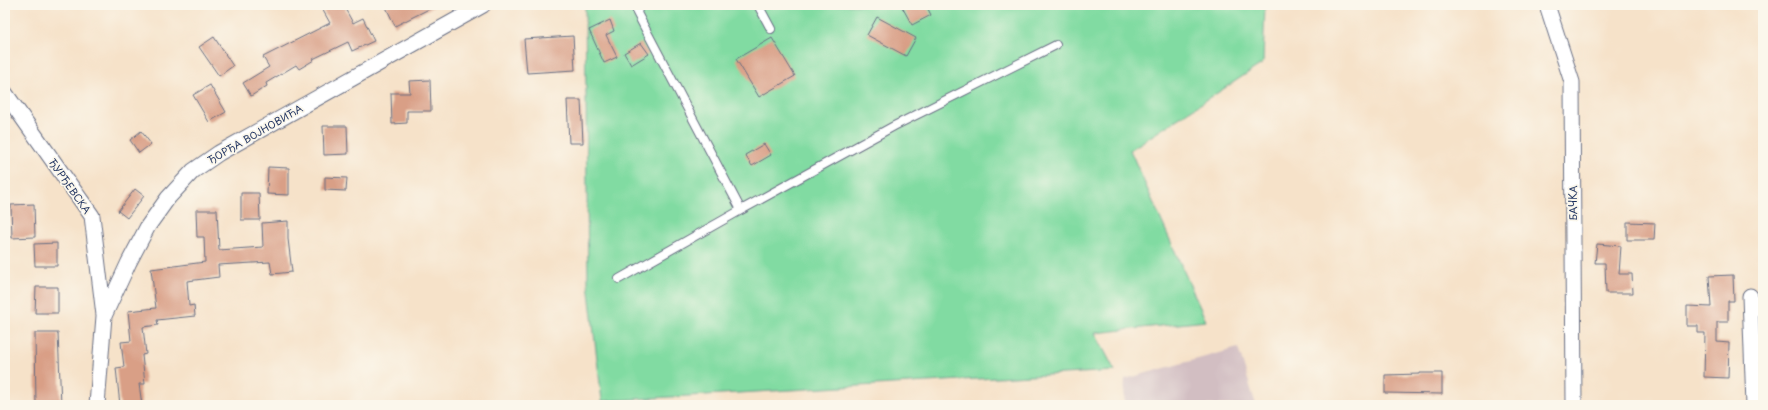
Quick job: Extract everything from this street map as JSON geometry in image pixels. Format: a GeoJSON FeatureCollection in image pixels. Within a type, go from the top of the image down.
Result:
{"type":"FeatureCollection","features":[{"type":"Feature","properties":{"kind":"street","name":"ЂОРЂА ВОЈНОВИЋА"},"geometry":{"type":"LineString","coordinates":[[97,405],[104,316],[128,262],[148,226],[168,198],[193,171],[219,153],[482,5]]}},
{"type":"Feature","properties":{"kind":"street","name":"БАЧКА"},"geometry":{"type":"LineString","coordinates":[[1547,5],[1572,82],[1574,405]]}},
{"type":"Feature","properties":{"kind":"street","name":"ЂУРЂЕВСКА"},"geometry":{"type":"LineString","coordinates":[[5,93],[92,216],[104,316]]}},
{"type":"Feature","properties":{"kind":"street"},"geometry":{"type":"LineString","coordinates":[[1750,296],[1754,405]]}},
{"type":"Feature","properties":{"kind":"lane"},"geometry":{"type":"LineString","coordinates":[[639,5],[637,13],[740,210]]}},
{"type":"Feature","properties":{"kind":"lane"},"geometry":{"type":"LineString","coordinates":[[758,5],[771,29]]}},
{"type":"Feature","properties":{"kind":"lane"},"geometry":{"type":"LineString","coordinates":[[619,279],[740,210],[894,126],[1056,45]]}},
{"type":"Feature","properties":{"kind":"shaded area"},"geometry":{"type":"Polygon","coordinates":[[[1238,348],[1256,405],[1124,405],[1125,379],[1238,348]]]}},
{"type":"Feature","properties":{"kind":"green space"},"geometry":{"type":"Polygon","coordinates":[[[585,5],[1265,5],[1263,63],[1130,150],[1206,321],[1095,333],[1115,371],[602,401],[588,283],[585,5]]]}},
{"type":"Feature","properties":{"kind":"building"},"geometry":{"type":"Polygon","coordinates":[[[320,5],[343,5],[353,23],[363,18],[374,41],[352,51],[348,42],[313,59],[314,60],[299,69],[296,65],[266,83],[267,86],[251,96],[243,83],[269,67],[263,57],[330,23],[320,5]]]}},
{"type":"Feature","properties":{"kind":"building"},"geometry":{"type":"Polygon","coordinates":[[[385,5],[437,5],[395,26],[385,5]]]}},
{"type":"Feature","properties":{"kind":"building"},"geometry":{"type":"Polygon","coordinates":[[[901,5],[926,5],[931,15],[912,25],[901,5]]]}},
{"type":"Feature","properties":{"kind":"building"},"geometry":{"type":"Polygon","coordinates":[[[877,17],[916,38],[906,56],[867,35],[877,17]]]}},
{"type":"Feature","properties":{"kind":"building"},"geometry":{"type":"Polygon","coordinates":[[[610,20],[614,31],[606,35],[617,57],[604,63],[589,30],[610,20]]]}},
{"type":"Feature","properties":{"kind":"building"},"geometry":{"type":"Polygon","coordinates":[[[573,36],[575,70],[527,73],[524,39],[573,36]]]}},
{"type":"Feature","properties":{"kind":"building"},"geometry":{"type":"Polygon","coordinates":[[[214,37],[233,66],[219,76],[199,47],[214,37]]]}},
{"type":"Feature","properties":{"kind":"building"},"geometry":{"type":"Polygon","coordinates":[[[772,38],[795,76],[759,97],[736,59],[772,38]]]}},
{"type":"Feature","properties":{"kind":"building"},"geometry":{"type":"Polygon","coordinates":[[[641,43],[649,54],[631,65],[624,53],[641,43]]]}},
{"type":"Feature","properties":{"kind":"building"},"geometry":{"type":"Polygon","coordinates":[[[430,80],[431,111],[407,111],[407,123],[392,124],[391,93],[410,93],[409,81],[430,80]]]}},
{"type":"Feature","properties":{"kind":"building"},"geometry":{"type":"Polygon","coordinates":[[[210,85],[226,112],[209,122],[193,95],[210,85]]]}},
{"type":"Feature","properties":{"kind":"building"},"geometry":{"type":"Polygon","coordinates":[[[567,100],[581,100],[583,143],[569,143],[567,100]]]}},
{"type":"Feature","properties":{"kind":"building"},"geometry":{"type":"Polygon","coordinates":[[[323,126],[347,126],[348,154],[324,155],[323,126]]]}},
{"type":"Feature","properties":{"kind":"building"},"geometry":{"type":"Polygon","coordinates":[[[141,131],[151,144],[139,153],[130,140],[141,131]]]}},
{"type":"Feature","properties":{"kind":"building"},"geometry":{"type":"Polygon","coordinates":[[[764,144],[771,155],[752,166],[745,155],[764,144]]]}},
{"type":"Feature","properties":{"kind":"building"},"geometry":{"type":"Polygon","coordinates":[[[268,167],[289,168],[289,195],[267,194],[268,167]]]}},
{"type":"Feature","properties":{"kind":"building"},"geometry":{"type":"Polygon","coordinates":[[[325,177],[347,178],[346,191],[325,190],[325,177]]]}},
{"type":"Feature","properties":{"kind":"building"},"geometry":{"type":"Polygon","coordinates":[[[135,189],[144,196],[127,218],[118,211],[135,189]]]}},
{"type":"Feature","properties":{"kind":"building"},"geometry":{"type":"Polygon","coordinates":[[[241,193],[259,193],[260,220],[241,220],[241,193]]]}},
{"type":"Feature","properties":{"kind":"building"},"geometry":{"type":"Polygon","coordinates":[[[34,204],[35,237],[12,238],[11,205],[34,204]]]}},
{"type":"Feature","properties":{"kind":"building"},"geometry":{"type":"Polygon","coordinates":[[[196,210],[217,210],[219,250],[263,247],[262,223],[288,221],[288,239],[292,272],[272,274],[270,262],[218,265],[219,277],[187,281],[189,306],[194,305],[195,316],[157,320],[158,325],[143,327],[146,354],[142,355],[145,384],[139,384],[142,405],[120,405],[116,368],[124,367],[121,342],[131,341],[128,311],[156,308],[151,269],[205,262],[204,237],[197,237],[196,210]]]}},
{"type":"Feature","properties":{"kind":"building"},"geometry":{"type":"Polygon","coordinates":[[[1627,222],[1655,223],[1654,240],[1627,240],[1627,222]]]}},
{"type":"Feature","properties":{"kind":"building"},"geometry":{"type":"Polygon","coordinates":[[[57,243],[57,266],[35,266],[34,244],[57,243]]]}},
{"type":"Feature","properties":{"kind":"building"},"geometry":{"type":"Polygon","coordinates":[[[1597,244],[1621,246],[1619,274],[1632,274],[1633,293],[1606,293],[1605,263],[1595,263],[1597,244]]]}},
{"type":"Feature","properties":{"kind":"building"},"geometry":{"type":"Polygon","coordinates":[[[1733,275],[1734,301],[1728,301],[1728,322],[1717,322],[1717,342],[1729,343],[1728,378],[1704,377],[1705,333],[1698,333],[1698,326],[1687,326],[1687,306],[1711,307],[1709,276],[1733,275]]]}},
{"type":"Feature","properties":{"kind":"building"},"geometry":{"type":"Polygon","coordinates":[[[36,287],[58,287],[58,313],[35,313],[36,287]]]}},
{"type":"Feature","properties":{"kind":"building"},"geometry":{"type":"Polygon","coordinates":[[[35,333],[58,333],[61,405],[36,405],[35,333]]]}},
{"type":"Feature","properties":{"kind":"building"},"geometry":{"type":"Polygon","coordinates":[[[1442,373],[1442,394],[1385,393],[1385,375],[1442,373]]]}}]}
